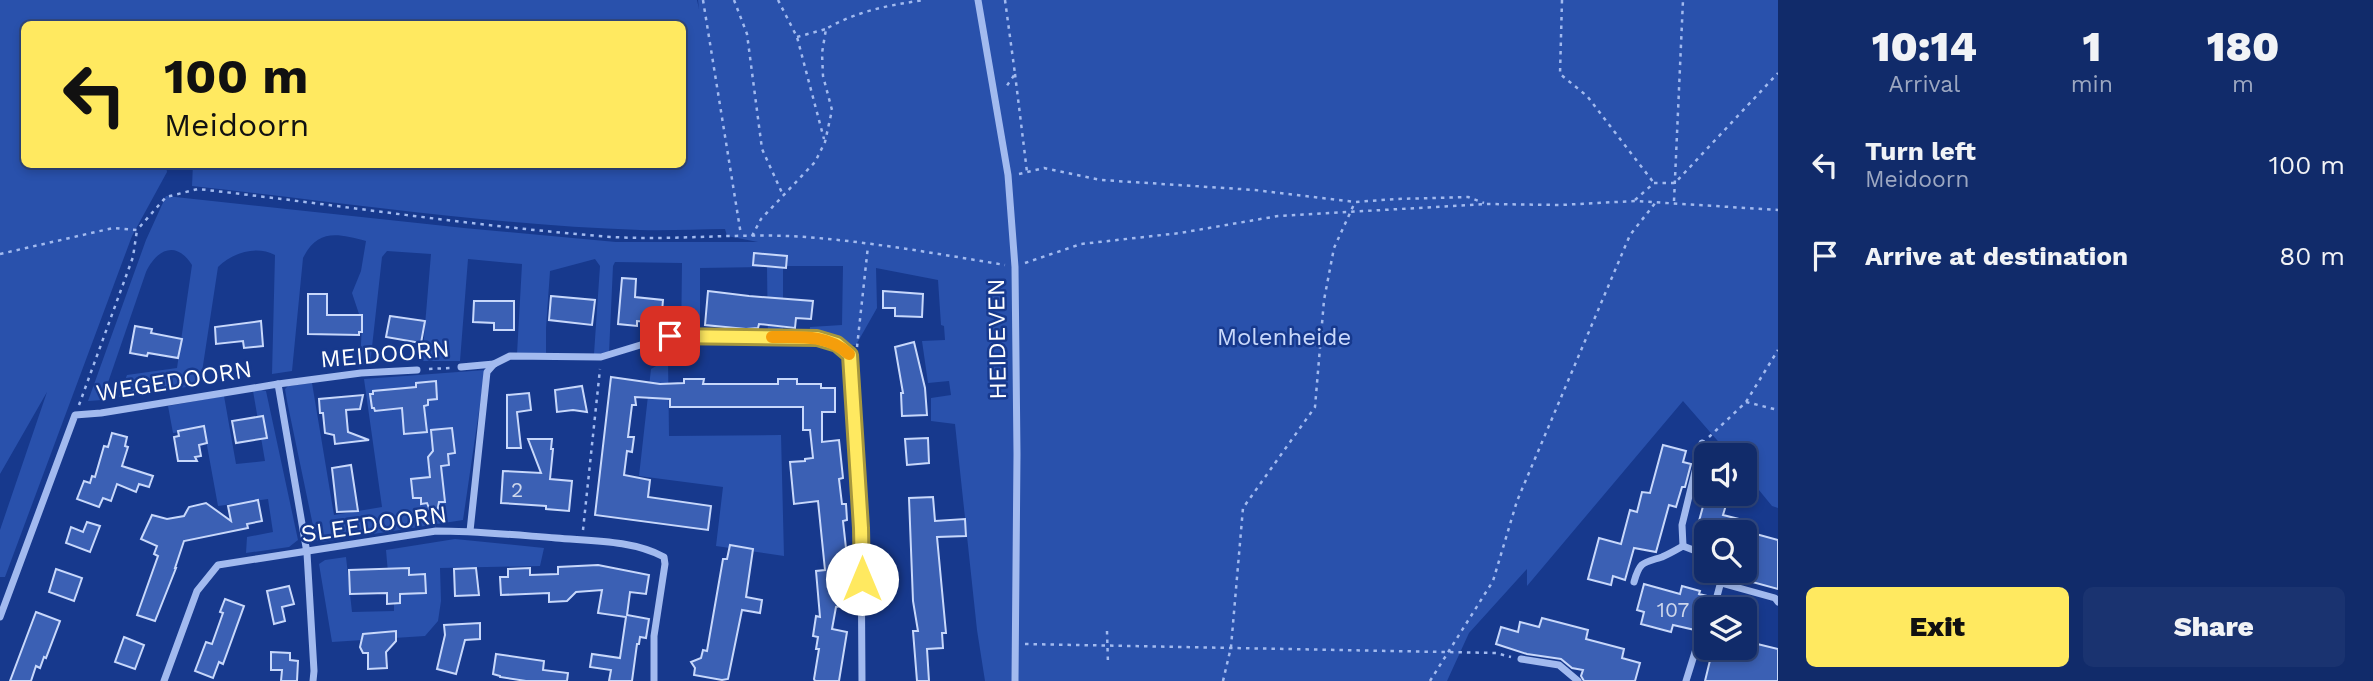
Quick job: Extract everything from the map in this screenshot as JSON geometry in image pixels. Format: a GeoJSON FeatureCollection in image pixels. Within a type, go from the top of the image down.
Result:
{"type":"FeatureCollection","features":[{"type":"Feature","properties":{"kind":"street","name":"HEIDEVEN"},"geometry":{"type":"LineString","coordinates":[[978,0],[1008,175],[1015,267],[1015,681]]}},
{"type":"Feature","properties":{"kind":"street","name":"MEIDOORN"},"geometry":{"type":"LineString","coordinates":[[461,367],[494,364],[510,356],[601,357],[670,336],[817,338],[837,344],[850,355]]}},
{"type":"Feature","properties":{"kind":"street"},"geometry":{"type":"LineString","coordinates":[[850,355],[861,528],[862,681]]}},
{"type":"Feature","properties":{"kind":"street"},"geometry":{"type":"LineString","coordinates":[[470,531],[487,372],[494,364]]}},
{"type":"Feature","properties":{"kind":"street","name":"MEIDOORN"},"geometry":{"type":"LineString","coordinates":[[278,384],[361,373],[417,370]]}},
{"type":"Feature","properties":{"kind":"street","name":"WEGEDOORN"},"geometry":{"type":"LineString","coordinates":[[0,617],[75,415],[278,384],[307,553],[313,681]]}},
{"type":"Feature","properties":{"kind":"street"},"geometry":{"type":"LineString","coordinates":[[1682,546],[1682,525],[1694,476]]}},
{"type":"Feature","properties":{"kind":"street","name":"SLEEDOORN"},"geometry":{"type":"LineString","coordinates":[[164,681],[197,591],[218,565],[436,531],[470,531],[582,540],[649,549],[664,557],[654,636],[654,681]]}},
{"type":"Feature","properties":{"kind":"street"},"geometry":{"type":"LineString","coordinates":[[1634,582],[1638,568],[1644,562],[1682,546],[1694,550]]}},
{"type":"Feature","properties":{"kind":"street"},"geometry":{"type":"LineString","coordinates":[[1716,597],[1721,583],[1775,598],[1778,602]]}},
{"type":"Feature","properties":{"kind":"street"},"geometry":{"type":"LineString","coordinates":[[0,589],[10,589]]}},
{"type":"Feature","properties":{"kind":"street"},"geometry":{"type":"LineString","coordinates":[[1687,681],[1694,657]]}},
{"type":"Feature","properties":{"kind":"street"},"geometry":{"type":"LineString","coordinates":[[1521,659],[1559,665],[1578,681]]}},
{"type":"Feature","properties":{"kind":"path"},"geometry":{"type":"LineString","coordinates":[[703,0],[741,235]]}},
{"type":"Feature","properties":{"kind":"path"},"geometry":{"type":"LineString","coordinates":[[734,0],[747,34],[762,149],[783,197]]}},
{"type":"Feature","properties":{"kind":"path"},"geometry":{"type":"LineString","coordinates":[[778,0],[797,37],[825,142]]}},
{"type":"Feature","properties":{"kind":"path"},"geometry":{"type":"LineString","coordinates":[[797,37],[826,29],[848,16],[925,0]]}},
{"type":"Feature","properties":{"kind":"path"},"geometry":{"type":"LineString","coordinates":[[1005,0],[1028,173]]}},
{"type":"Feature","properties":{"kind":"path"},"geometry":{"type":"LineString","coordinates":[[1562,0],[1560,74],[1587,96],[1654,184]]}},
{"type":"Feature","properties":{"kind":"path"},"geometry":{"type":"LineString","coordinates":[[1674,201],[1684,0]]}},
{"type":"Feature","properties":{"kind":"path"},"geometry":{"type":"LineString","coordinates":[[752,236],[761,219],[815,162],[825,142],[832,110],[823,76],[822,53],[826,29]]}},
{"type":"Feature","properties":{"kind":"path"},"geometry":{"type":"LineString","coordinates":[[1635,201],[1654,184],[1675,183],[1778,74]]}},
{"type":"Feature","properties":{"kind":"path"},"geometry":{"type":"LineString","coordinates":[[996,101],[1015,75]]}},
{"type":"Feature","properties":{"kind":"path"},"geometry":{"type":"LineString","coordinates":[[1008,175],[1044,168],[1101,180],[1255,190],[1355,202],[1468,197],[1487,204]]}},
{"type":"Feature","properties":{"kind":"path"},"geometry":{"type":"LineString","coordinates":[[75,415],[133,257],[137,230],[166,197],[198,189],[452,222],[601,237],[805,237],[869,244],[1015,267],[1081,244],[1180,233],[1278,216],[1487,204],[1560,205],[1635,201],[1674,201],[1778,210]]}},
{"type":"Feature","properties":{"kind":"path"},"geometry":{"type":"LineString","coordinates":[[1430,681],[1493,581],[1517,500],[1630,235],[1657,201]]}},
{"type":"Feature","properties":{"kind":"path"},"geometry":{"type":"LineString","coordinates":[[1223,681],[1231,647],[1242,508],[1314,407],[1334,248],[1355,202]]}},
{"type":"Feature","properties":{"kind":"path"},"geometry":{"type":"LineString","coordinates":[[0,254],[113,228],[137,230]]}},
{"type":"Feature","properties":{"kind":"path"},"geometry":{"type":"LineString","coordinates":[[850,355],[858,345],[869,244]]}},
{"type":"Feature","properties":{"kind":"path"},"geometry":{"type":"LineString","coordinates":[[1702,443],[1746,402],[1778,350]]}},
{"type":"Feature","properties":{"kind":"path"},"geometry":{"type":"LineString","coordinates":[[582,540],[601,357]]}},
{"type":"Feature","properties":{"kind":"path","name":"MEIDOORN"},"geometry":{"type":"LineString","coordinates":[[417,370],[461,367]]}},
{"type":"Feature","properties":{"kind":"path"},"geometry":{"type":"LineString","coordinates":[[1746,402],[1778,410]]}},
{"type":"Feature","properties":{"kind":"path"},"geometry":{"type":"LineString","coordinates":[[1107,631],[1108,664]]}},
{"type":"Feature","properties":{"kind":"path"},"geometry":{"type":"LineString","coordinates":[[1016,643],[1496,653],[1521,659]]}},
{"type":"Feature","properties":{"kind":"green space","name":"Molenheide"},"geometry":{"type":"Polygon","coordinates":[[[0,0],[697,0],[699,9],[698,0],[1778,0],[1778,508],[1772,506],[1757,488],[1757,443],[1720,443],[1683,401],[1527,586],[1527,569],[1469,633],[1447,681],[985,681],[955,424],[931,421],[931,398],[951,395],[949,381],[928,383],[922,341],[945,340],[944,326],[941,325],[938,280],[876,268],[877,308],[856,345],[808,344],[810,327],[842,325],[843,266],[783,266],[783,343],[768,344],[767,267],[700,268],[700,344],[681,344],[682,263],[615,262],[609,353],[594,354],[600,266],[595,259],[550,271],[546,354],[517,354],[522,264],[468,259],[460,361],[422,361],[431,254],[387,251],[382,257],[370,365],[360,365],[362,323],[352,293],[361,271],[366,241],[346,236],[330,236],[315,242],[303,258],[292,371],[272,374],[275,255],[260,251],[245,252],[237,254],[218,267],[200,385],[119,397],[127,375],[177,368],[192,265],[180,252],[167,250],[150,264],[146,272],[102,400],[88,401],[146,240],[166,196],[616,242],[758,242],[727,236],[725,229],[640,230],[528,223],[192,186],[193,168],[686,168],[686,21],[21,21],[21,168],[166,168],[167,172],[132,236],[5,577],[0,577],[0,530],[47,392],[0,474],[0,0]]]}},
{"type":"Feature","properties":{"kind":"green space"},"geometry":{"type":"Polygon","coordinates":[[[668,359],[669,436],[781,435],[784,556],[716,546],[723,487],[639,476],[651,369],[668,359]]]}},
{"type":"Feature","properties":{"kind":"green space"},"geometry":{"type":"Polygon","coordinates":[[[485,370],[463,520],[322,542],[316,540],[285,389],[288,386],[312,383],[334,515],[382,507],[364,379],[485,370]]]}},
{"type":"Feature","properties":{"kind":"green space"},"geometry":{"type":"Polygon","coordinates":[[[253,391],[266,391],[298,540],[289,547],[246,553],[247,537],[273,532],[268,499],[218,506],[204,429],[173,433],[168,406],[224,396],[236,464],[265,461],[253,391]]]}},
{"type":"Feature","properties":{"kind":"green space"},"geometry":{"type":"Polygon","coordinates":[[[455,539],[544,548],[540,566],[440,568],[441,601],[438,621],[425,636],[332,642],[319,564],[325,560],[346,557],[352,612],[394,611],[394,591],[357,594],[356,575],[388,573],[386,550],[455,539]]]}},
{"type":"Feature","properties":{"kind":"building"},"geometry":{"type":"Polygon","coordinates":[[[754,253],[787,256],[786,268],[753,265],[754,253]]]}},
{"type":"Feature","properties":{"kind":"building"},"geometry":{"type":"Polygon","coordinates":[[[622,278],[636,279],[635,297],[663,300],[661,323],[637,321],[637,326],[618,324],[622,278]]]}},
{"type":"Feature","properties":{"kind":"building"},"geometry":{"type":"Polygon","coordinates":[[[708,291],[813,301],[811,319],[796,318],[795,328],[759,324],[758,328],[746,329],[705,325],[708,291]]]}},
{"type":"Feature","properties":{"kind":"building"},"geometry":{"type":"Polygon","coordinates":[[[883,291],[923,294],[922,317],[895,316],[895,308],[883,308],[883,291]]]}},
{"type":"Feature","properties":{"kind":"building"},"geometry":{"type":"Polygon","coordinates":[[[308,294],[327,294],[327,315],[362,315],[362,332],[359,332],[359,335],[308,334],[308,294]]]}},
{"type":"Feature","properties":{"kind":"building"},"geometry":{"type":"Polygon","coordinates":[[[551,296],[595,300],[592,325],[549,320],[551,296]]]}},
{"type":"Feature","properties":{"kind":"building"},"geometry":{"type":"Polygon","coordinates":[[[474,301],[514,301],[514,330],[494,330],[494,323],[473,322],[474,301]]]}},
{"type":"Feature","properties":{"kind":"building"},"geometry":{"type":"Polygon","coordinates":[[[390,316],[425,321],[421,343],[386,337],[390,316]]]}},
{"type":"Feature","properties":{"kind":"building"},"geometry":{"type":"Polygon","coordinates":[[[261,321],[263,346],[244,348],[243,341],[216,344],[215,327],[261,321]]]}},
{"type":"Feature","properties":{"kind":"building"},"geometry":{"type":"Polygon","coordinates":[[[135,326],[152,329],[151,333],[182,339],[178,358],[130,353],[135,326]]]}},
{"type":"Feature","properties":{"kind":"building"},"geometry":{"type":"Polygon","coordinates":[[[914,342],[925,388],[927,415],[902,416],[903,393],[895,347],[914,342]]]}},
{"type":"Feature","properties":{"kind":"building"},"geometry":{"type":"Polygon","coordinates":[[[611,377],[660,384],[684,383],[684,379],[704,379],[703,384],[778,384],[778,379],[797,379],[797,384],[821,384],[821,388],[835,388],[835,412],[822,412],[822,442],[839,440],[843,478],[839,479],[847,520],[843,521],[846,548],[850,548],[853,567],[848,568],[850,582],[841,583],[843,606],[836,607],[832,629],[847,632],[839,681],[814,679],[819,649],[816,649],[818,637],[813,636],[816,616],[820,617],[816,571],[825,570],[818,501],[794,504],[790,462],[813,458],[810,430],[803,430],[803,407],[670,407],[670,399],[635,397],[636,405],[632,405],[628,437],[634,437],[632,452],[627,451],[624,475],[650,480],[648,497],[711,506],[708,530],[595,515],[611,377]]]}},
{"type":"Feature","properties":{"kind":"building"},"geometry":{"type":"Polygon","coordinates":[[[436,381],[437,399],[428,400],[428,405],[424,406],[427,432],[404,434],[402,408],[375,411],[372,408],[370,394],[373,394],[373,391],[416,387],[416,383],[436,381]]]}},
{"type":"Feature","properties":{"kind":"building"},"geometry":{"type":"Polygon","coordinates":[[[582,386],[587,412],[557,412],[555,390],[582,386]]]}},
{"type":"Feature","properties":{"kind":"building"},"geometry":{"type":"Polygon","coordinates":[[[529,393],[531,410],[517,412],[521,448],[507,448],[507,395],[529,393]]]}},
{"type":"Feature","properties":{"kind":"building"},"geometry":{"type":"Polygon","coordinates":[[[363,395],[360,409],[346,410],[348,432],[369,440],[335,444],[334,435],[325,433],[319,399],[363,395]]]}},
{"type":"Feature","properties":{"kind":"building"},"geometry":{"type":"Polygon","coordinates":[[[263,416],[267,438],[236,443],[232,421],[263,416]]]}},
{"type":"Feature","properties":{"kind":"building"},"geometry":{"type":"Polygon","coordinates":[[[204,426],[207,443],[199,445],[201,456],[195,457],[197,461],[178,461],[174,437],[179,436],[178,431],[204,426]]]}},
{"type":"Feature","properties":{"kind":"building"},"geometry":{"type":"Polygon","coordinates":[[[452,428],[455,453],[448,454],[449,465],[441,466],[445,502],[439,502],[435,523],[427,503],[421,504],[421,498],[413,498],[411,479],[430,477],[428,457],[433,451],[431,430],[452,428]]]}},
{"type":"Feature","properties":{"kind":"building"},"geometry":{"type":"Polygon","coordinates":[[[112,433],[127,437],[125,446],[128,447],[122,466],[153,476],[149,487],[139,484],[136,492],[117,484],[111,501],[103,498],[99,507],[77,499],[84,481],[90,483],[92,476],[95,477],[104,446],[108,447],[112,433]]]}},
{"type":"Feature","properties":{"kind":"building"},"geometry":{"type":"Polygon","coordinates":[[[928,438],[929,463],[907,465],[905,439],[928,438]]]}},
{"type":"Feature","properties":{"kind":"building"},"geometry":{"type":"Polygon","coordinates":[[[528,439],[552,439],[550,479],[572,481],[569,511],[546,509],[546,506],[501,503],[503,471],[541,473],[528,439]]]}},
{"type":"Feature","properties":{"kind":"building"},"geometry":{"type":"Polygon","coordinates":[[[1663,445],[1686,451],[1683,462],[1691,464],[1676,507],[1669,505],[1656,552],[1634,548],[1625,580],[1613,576],[1611,585],[1588,579],[1599,538],[1621,544],[1630,510],[1637,512],[1642,492],[1650,493],[1663,445]]]}},
{"type":"Feature","properties":{"kind":"building"},"geometry":{"type":"Polygon","coordinates":[[[351,465],[358,511],[337,512],[332,468],[351,465]]]}},
{"type":"Feature","properties":{"kind":"building"},"geometry":{"type":"Polygon","coordinates":[[[933,497],[935,521],[965,519],[966,536],[937,537],[946,633],[942,633],[943,648],[927,649],[929,681],[917,681],[913,631],[918,631],[913,601],[909,498],[933,497]]]}},
{"type":"Feature","properties":{"kind":"building"},"geometry":{"type":"Polygon","coordinates":[[[258,500],[262,521],[247,524],[248,528],[184,541],[155,621],[137,615],[158,556],[154,554],[157,546],[141,539],[152,515],[167,519],[184,516],[189,507],[206,503],[231,521],[228,506],[258,500]]]}},
{"type":"Feature","properties":{"kind":"building"},"geometry":{"type":"Polygon","coordinates":[[[1703,506],[1726,506],[1723,515],[1743,520],[1699,520],[1703,506]]]}},
{"type":"Feature","properties":{"kind":"building"},"geometry":{"type":"Polygon","coordinates":[[[87,522],[100,526],[90,552],[66,543],[71,527],[83,532],[87,522]]]}},
{"type":"Feature","properties":{"kind":"building"},"geometry":{"type":"Polygon","coordinates":[[[1757,534],[1778,540],[1778,589],[1756,583],[1757,534]]]}},
{"type":"Feature","properties":{"kind":"building"},"geometry":{"type":"Polygon","coordinates":[[[730,545],[753,549],[746,597],[762,600],[760,613],[742,610],[728,679],[722,680],[694,675],[695,668],[691,662],[701,658],[703,650],[707,651],[723,559],[727,559],[730,545]]]}},
{"type":"Feature","properties":{"kind":"building"},"geometry":{"type":"Polygon","coordinates":[[[598,565],[649,575],[646,594],[630,592],[627,615],[649,619],[646,638],[640,637],[637,644],[632,681],[609,681],[611,670],[590,667],[592,654],[620,658],[626,617],[598,613],[602,590],[576,592],[567,601],[549,602],[549,593],[501,595],[500,577],[508,577],[508,569],[530,568],[530,575],[558,574],[558,567],[598,565]]]}},
{"type":"Feature","properties":{"kind":"building"},"geometry":{"type":"Polygon","coordinates":[[[409,568],[409,575],[425,574],[426,593],[400,594],[400,603],[387,604],[387,593],[350,594],[349,570],[409,568]]]}},
{"type":"Feature","properties":{"kind":"building"},"geometry":{"type":"Polygon","coordinates":[[[476,568],[479,595],[455,596],[454,569],[476,568]]]}},
{"type":"Feature","properties":{"kind":"building"},"geometry":{"type":"Polygon","coordinates":[[[56,569],[82,578],[74,601],[49,592],[56,569]]]}},
{"type":"Feature","properties":{"kind":"building"},"geometry":{"type":"Polygon","coordinates":[[[1644,584],[1680,594],[1682,586],[1707,596],[1694,597],[1694,630],[1673,625],[1671,632],[1641,624],[1644,612],[1637,610],[1644,584]]]}},
{"type":"Feature","properties":{"kind":"building"},"geometry":{"type":"Polygon","coordinates":[[[289,586],[294,604],[282,607],[285,621],[274,624],[267,591],[289,586]]]}},
{"type":"Feature","properties":{"kind":"building"},"geometry":{"type":"Polygon","coordinates":[[[225,599],[244,606],[223,664],[219,662],[213,678],[195,671],[206,642],[212,644],[225,599]]]}},
{"type":"Feature","properties":{"kind":"building"},"geometry":{"type":"Polygon","coordinates":[[[36,612],[60,621],[46,658],[44,657],[40,668],[36,666],[31,681],[10,681],[36,612]]]}},
{"type":"Feature","properties":{"kind":"building"},"geometry":{"type":"Polygon","coordinates":[[[1542,618],[1588,630],[1586,639],[1624,649],[1622,658],[1640,663],[1635,681],[1584,681],[1581,676],[1583,670],[1572,668],[1561,659],[1527,654],[1496,644],[1501,627],[1518,632],[1520,622],[1539,627],[1542,618]]]}},
{"type":"Feature","properties":{"kind":"building"},"geometry":{"type":"Polygon","coordinates":[[[480,623],[480,639],[465,640],[456,674],[437,669],[445,635],[444,625],[480,623]]]}},
{"type":"Feature","properties":{"kind":"building"},"geometry":{"type":"Polygon","coordinates":[[[396,631],[396,641],[386,652],[387,668],[368,669],[368,653],[363,653],[360,647],[363,634],[396,631]]]}},
{"type":"Feature","properties":{"kind":"building"},"geometry":{"type":"Polygon","coordinates":[[[124,637],[144,645],[135,669],[115,662],[124,637]]]}},
{"type":"Feature","properties":{"kind":"building"},"geometry":{"type":"Polygon","coordinates":[[[1757,644],[1778,649],[1778,681],[1705,681],[1710,660],[1757,660],[1757,644]]]}},
{"type":"Feature","properties":{"kind":"building"},"geometry":{"type":"Polygon","coordinates":[[[271,652],[290,653],[290,660],[298,661],[297,681],[281,681],[282,670],[271,670],[271,652]]]}},
{"type":"Feature","properties":{"kind":"building"},"geometry":{"type":"Polygon","coordinates":[[[496,654],[544,661],[543,670],[568,673],[567,681],[526,681],[500,677],[493,674],[496,654]]]}},
{"type":"Feature","properties":{"kind":"slow traffic"},"geometry":{"type":"LineString","coordinates":[[772,337],[817,338],[837,344],[849,354]]}},
{"type":"Feature","properties":{"kind":"route"},"geometry":{"type":"LineString","coordinates":[[670,336],[817,338],[837,344],[850,355],[862,579]]}}]}
